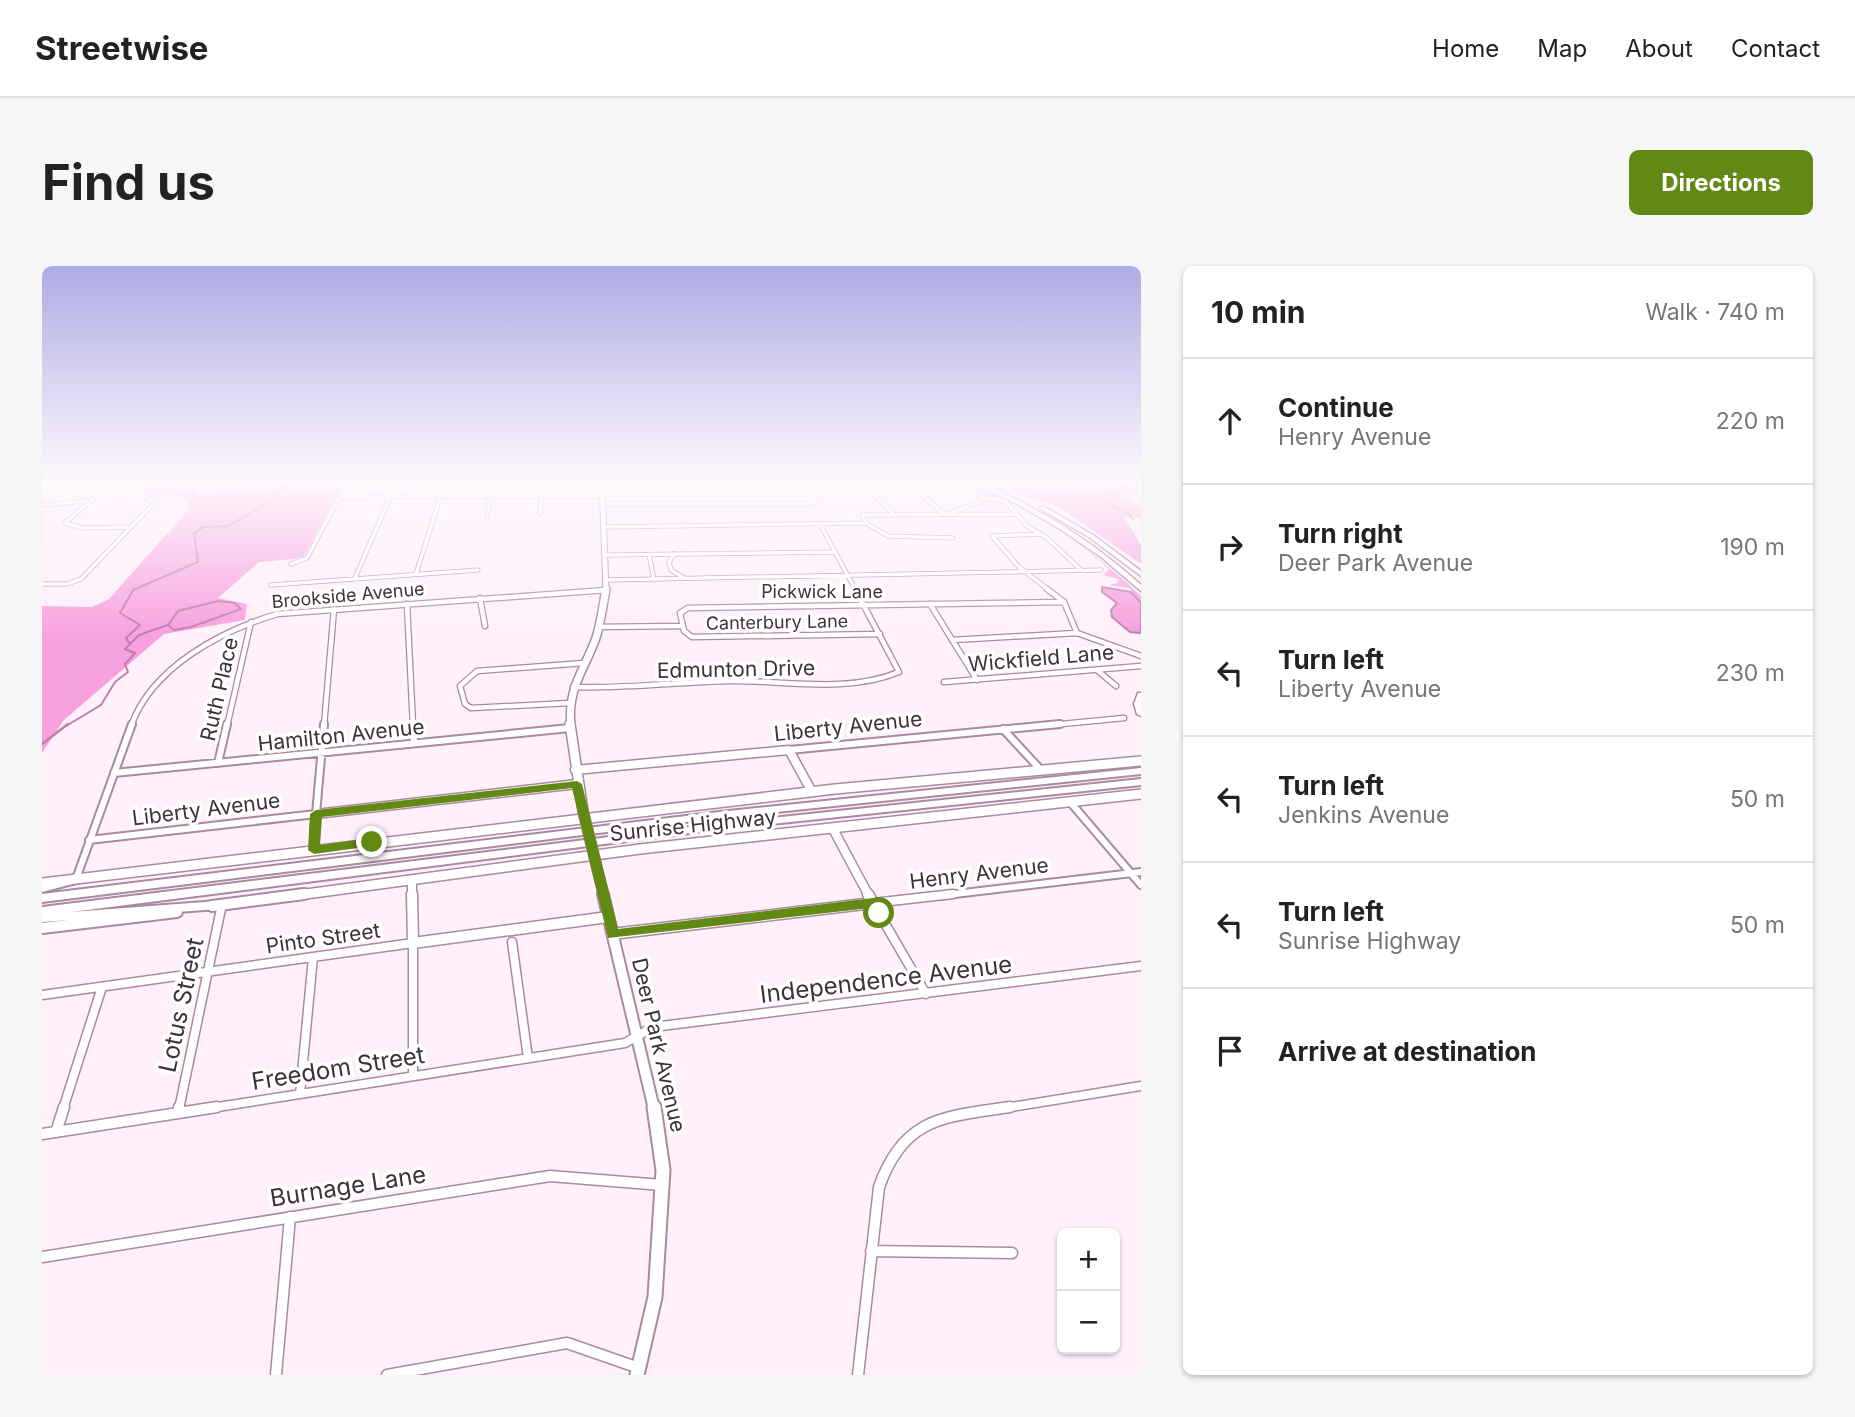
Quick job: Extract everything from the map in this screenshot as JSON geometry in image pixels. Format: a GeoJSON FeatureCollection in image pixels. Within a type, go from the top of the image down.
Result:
{"type":"FeatureCollection","features":[{"type":"Feature","properties":{"kind":"highway","name":"Sunrise Highway"},"geometry":{"type":"LineString","coordinates":[[42,898],[719,815],[1141,771]]}},
{"type":"Feature","properties":{"kind":"highway","name":"Sunrise Highway"},"geometry":{"type":"LineString","coordinates":[[42,911],[760,822],[1141,782]]}},
{"type":"Feature","properties":{"kind":"highway"},"geometry":{"type":"LineString","coordinates":[[42,888],[76,879]]}},
{"type":"Feature","properties":{"kind":"highway"},"geometry":{"type":"LineString","coordinates":[[42,918],[220,905]]}},
{"type":"Feature","properties":{"kind":"main road","name":"Deer Park Avenue"},"geometry":{"type":"LineString","coordinates":[[606,534],[608,580],[598,627],[573,687],[570,728],[583,811],[660,1130],[662,1185],[655,1297],[638,1371]]}},
{"type":"Feature","properties":{"kind":"main road"},"geometry":{"type":"LineString","coordinates":[[1071,534],[1115,565],[1141,590]]}},
{"type":"Feature","properties":{"kind":"main road"},"geometry":{"type":"LineString","coordinates":[[1084,534],[1141,574]]}},
{"type":"Feature","properties":{"kind":"main road"},"geometry":{"type":"LineString","coordinates":[[1141,695],[1138,704],[1141,713]]}},
{"type":"Feature","properties":{"kind":"main road","name":"Sunrise Highway"},"geometry":{"type":"LineString","coordinates":[[42,883],[812,792],[1141,761]]}},
{"type":"Feature","properties":{"kind":"main road","name":"Sunrise Highway"},"geometry":{"type":"LineString","coordinates":[[42,928],[662,847],[1141,794]]}},
{"type":"Feature","properties":{"kind":"street"},"geometry":{"type":"LineString","coordinates":[[42,584],[75,583],[125,534]]}},
{"type":"Feature","properties":{"kind":"street"},"geometry":{"type":"LineString","coordinates":[[291,564],[307,558],[320,534]]}},
{"type":"Feature","properties":{"kind":"street"},"geometry":{"type":"LineString","coordinates":[[355,578],[374,534]]}},
{"type":"Feature","properties":{"kind":"street"},"geometry":{"type":"LineString","coordinates":[[416,574],[428,534]]}},
{"type":"Feature","properties":{"kind":"street"},"geometry":{"type":"LineString","coordinates":[[826,534],[880,634]]}},
{"type":"Feature","properties":{"kind":"street"},"geometry":{"type":"LineString","coordinates":[[884,534],[953,538]]}},
{"type":"Feature","properties":{"kind":"street"},"geometry":{"type":"LineString","coordinates":[[1077,633],[1064,602],[1024,571],[992,537],[1042,534],[1081,570]]}},
{"type":"Feature","properties":{"kind":"street"},"geometry":{"type":"LineString","coordinates":[[607,555],[836,552]]}},
{"type":"Feature","properties":{"kind":"street"},"geometry":{"type":"LineString","coordinates":[[674,554],[669,562],[671,570],[686,579]]}},
{"type":"Feature","properties":{"kind":"street"},"geometry":{"type":"LineString","coordinates":[[649,555],[654,580]]}},
{"type":"Feature","properties":{"kind":"street"},"geometry":{"type":"LineString","coordinates":[[271,585],[478,570]]}},
{"type":"Feature","properties":{"kind":"street"},"geometry":{"type":"LineString","coordinates":[[608,580],[1101,570]]}},
{"type":"Feature","properties":{"kind":"street","name":"Brookside Avenue"},"geometry":{"type":"LineString","coordinates":[[76,879],[133,720],[156,687],[201,648],[251,622],[277,614],[606,590]]}},
{"type":"Feature","properties":{"kind":"street"},"geometry":{"type":"LineString","coordinates":[[480,598],[485,626]]}},
{"type":"Feature","properties":{"kind":"street","name":"Pickwick Lane"},"geometry":{"type":"LineString","coordinates":[[681,626],[680,613],[688,607],[1064,602]]}},
{"type":"Feature","properties":{"kind":"street"},"geometry":{"type":"LineString","coordinates":[[407,604],[414,743]]}},
{"type":"Feature","properties":{"kind":"street"},"geometry":{"type":"LineString","coordinates":[[930,604],[977,680]]}},
{"type":"Feature","properties":{"kind":"street"},"geometry":{"type":"LineString","coordinates":[[314,850],[334,609]]}},
{"type":"Feature","properties":{"kind":"street","name":"Ruth Place"},"geometry":{"type":"LineString","coordinates":[[218,763],[251,622]]}},
{"type":"Feature","properties":{"kind":"street"},"geometry":{"type":"LineString","coordinates":[[598,627],[681,626]]}},
{"type":"Feature","properties":{"kind":"street","name":"Canterbury Lane"},"geometry":{"type":"LineString","coordinates":[[681,626],[686,635],[701,638],[880,634]]}},
{"type":"Feature","properties":{"kind":"street"},"geometry":{"type":"LineString","coordinates":[[952,640],[1077,633],[1141,656]]}},
{"type":"Feature","properties":{"kind":"street","name":"Edmunton Drive"},"geometry":{"type":"LineString","coordinates":[[573,687],[750,680],[857,682],[884,679],[898,672],[880,634]]}},
{"type":"Feature","properties":{"kind":"street"},"geometry":{"type":"LineString","coordinates":[[570,703],[471,708],[465,704],[460,686],[472,673],[484,670],[583,663]]}},
{"type":"Feature","properties":{"kind":"street","name":"Wickfield Lane"},"geometry":{"type":"LineString","coordinates":[[944,682],[1141,666]]}},
{"type":"Feature","properties":{"kind":"street"},"geometry":{"type":"LineString","coordinates":[[1097,670],[1116,686]]}},
{"type":"Feature","properties":{"kind":"street","name":"Liberty Avenue"},"geometry":{"type":"LineString","coordinates":[[575,770],[1125,718]]}},
{"type":"Feature","properties":{"kind":"street","name":"Hamilton Avenue"},"geometry":{"type":"LineString","coordinates":[[114,773],[570,728]]}},
{"type":"Feature","properties":{"kind":"street"},"geometry":{"type":"LineString","coordinates":[[1003,729],[1040,769]]}},
{"type":"Feature","properties":{"kind":"street"},"geometry":{"type":"LineString","coordinates":[[789,750],[812,792]]}},
{"type":"Feature","properties":{"kind":"street","name":"Liberty Avenue"},"geometry":{"type":"LineString","coordinates":[[89,840],[577,784]]}},
{"type":"Feature","properties":{"kind":"street"},"geometry":{"type":"LineString","coordinates":[[1071,803],[1141,885]]}},
{"type":"Feature","properties":{"kind":"street"},"geometry":{"type":"LineString","coordinates":[[833,829],[926,994]]}},
{"type":"Feature","properties":{"kind":"street","name":"Henry Avenue"},"geometry":{"type":"LineString","coordinates":[[612,934],[1141,872]]}},
{"type":"Feature","properties":{"kind":"street"},"geometry":{"type":"LineString","coordinates":[[412,880],[413,1076]]}},
{"type":"Feature","properties":{"kind":"street","name":"Lotus Street"},"geometry":{"type":"LineString","coordinates":[[178,1113],[220,905]]}},
{"type":"Feature","properties":{"kind":"street","name":"Pinto Street"},"geometry":{"type":"LineString","coordinates":[[42,995],[608,918]]}},
{"type":"Feature","properties":{"kind":"street"},"geometry":{"type":"LineString","coordinates":[[512,942],[528,1058]]}},
{"type":"Feature","properties":{"kind":"street"},"geometry":{"type":"LineString","coordinates":[[299,1094],[313,957]]}},
{"type":"Feature","properties":{"kind":"street","name":"Independence Avenue"},"geometry":{"type":"LineString","coordinates":[[637,1036],[653,1027],[1141,966]]}},
{"type":"Feature","properties":{"kind":"street"},"geometry":{"type":"LineString","coordinates":[[56,1132],[102,987]]}},
{"type":"Feature","properties":{"kind":"street","name":"Freedom Street"},"geometry":{"type":"LineString","coordinates":[[42,1134],[625,1043],[637,1036]]}},
{"type":"Feature","properties":{"kind":"street"},"geometry":{"type":"LineString","coordinates":[[858,1375],[879,1187],[886,1163],[898,1145],[920,1127],[939,1118],[1141,1086]]}},
{"type":"Feature","properties":{"kind":"street","name":"Burnage Lane"},"geometry":{"type":"LineString","coordinates":[[42,1257],[550,1177],[662,1185]]}},
{"type":"Feature","properties":{"kind":"street"},"geometry":{"type":"LineString","coordinates":[[276,1375],[290,1217]]}},
{"type":"Feature","properties":{"kind":"street"},"geometry":{"type":"LineString","coordinates":[[871,1251],[1012,1253]]}},
{"type":"Feature","properties":{"kind":"street"},"geometry":{"type":"LineString","coordinates":[[387,1375],[567,1343],[638,1371]]}},
{"type":"Feature","properties":{"kind":"shaded area"},"geometry":{"type":"Polygon","coordinates":[[[167,534],[316,534],[303,558],[259,562],[218,598],[247,604],[245,620],[164,634],[64,720],[42,753],[42,606],[92,607],[109,599],[167,534]]]}},
{"type":"Feature","properties":{"kind":"shaded area"},"geometry":{"type":"Polygon","coordinates":[[[1097,534],[1134,534],[1141,545],[1141,564],[1097,534]]]}},
{"type":"Feature","properties":{"kind":"shaded area"},"geometry":{"type":"Polygon","coordinates":[[[1086,550],[1101,561],[1141,596],[1141,602],[1129,588],[1109,585],[1117,583],[1119,579],[1103,575],[1109,569],[1086,550]]]}},
{"type":"Feature","properties":{"kind":"shaded area"},"geometry":{"type":"Polygon","coordinates":[[[1102,587],[1131,592],[1141,603],[1141,633],[1130,632],[1112,617],[1111,610],[1117,603],[1102,592],[1102,587]]]}},
{"type":"Feature","properties":{"kind":"shaded area"},"geometry":{"type":"Polygon","coordinates":[[[218,601],[235,603],[241,609],[191,627],[174,630],[168,625],[178,611],[218,601]]]}},
{"type":"Feature","properties":{"kind":"waterway"},"geometry":{"type":"LineString","coordinates":[[66,726],[101,705],[115,682],[128,672],[125,664],[135,653],[125,649],[130,644],[126,638],[140,625],[120,613],[133,590],[198,562],[194,534]]}},
{"type":"Feature","properties":{"kind":"waterway"},"geometry":{"type":"LineString","coordinates":[[131,643],[139,635],[168,625]]}},
{"type":"Feature","properties":{"kind":"waterway"},"geometry":{"type":"LineString","coordinates":[[42,744],[68,724]]}},
{"type":"Feature","properties":{"kind":"route"},"geometry":{"type":"LineString","coordinates":[[372,842],[314,850],[316,814],[577,784],[612,934],[873,903],[879,913]]}}]}
